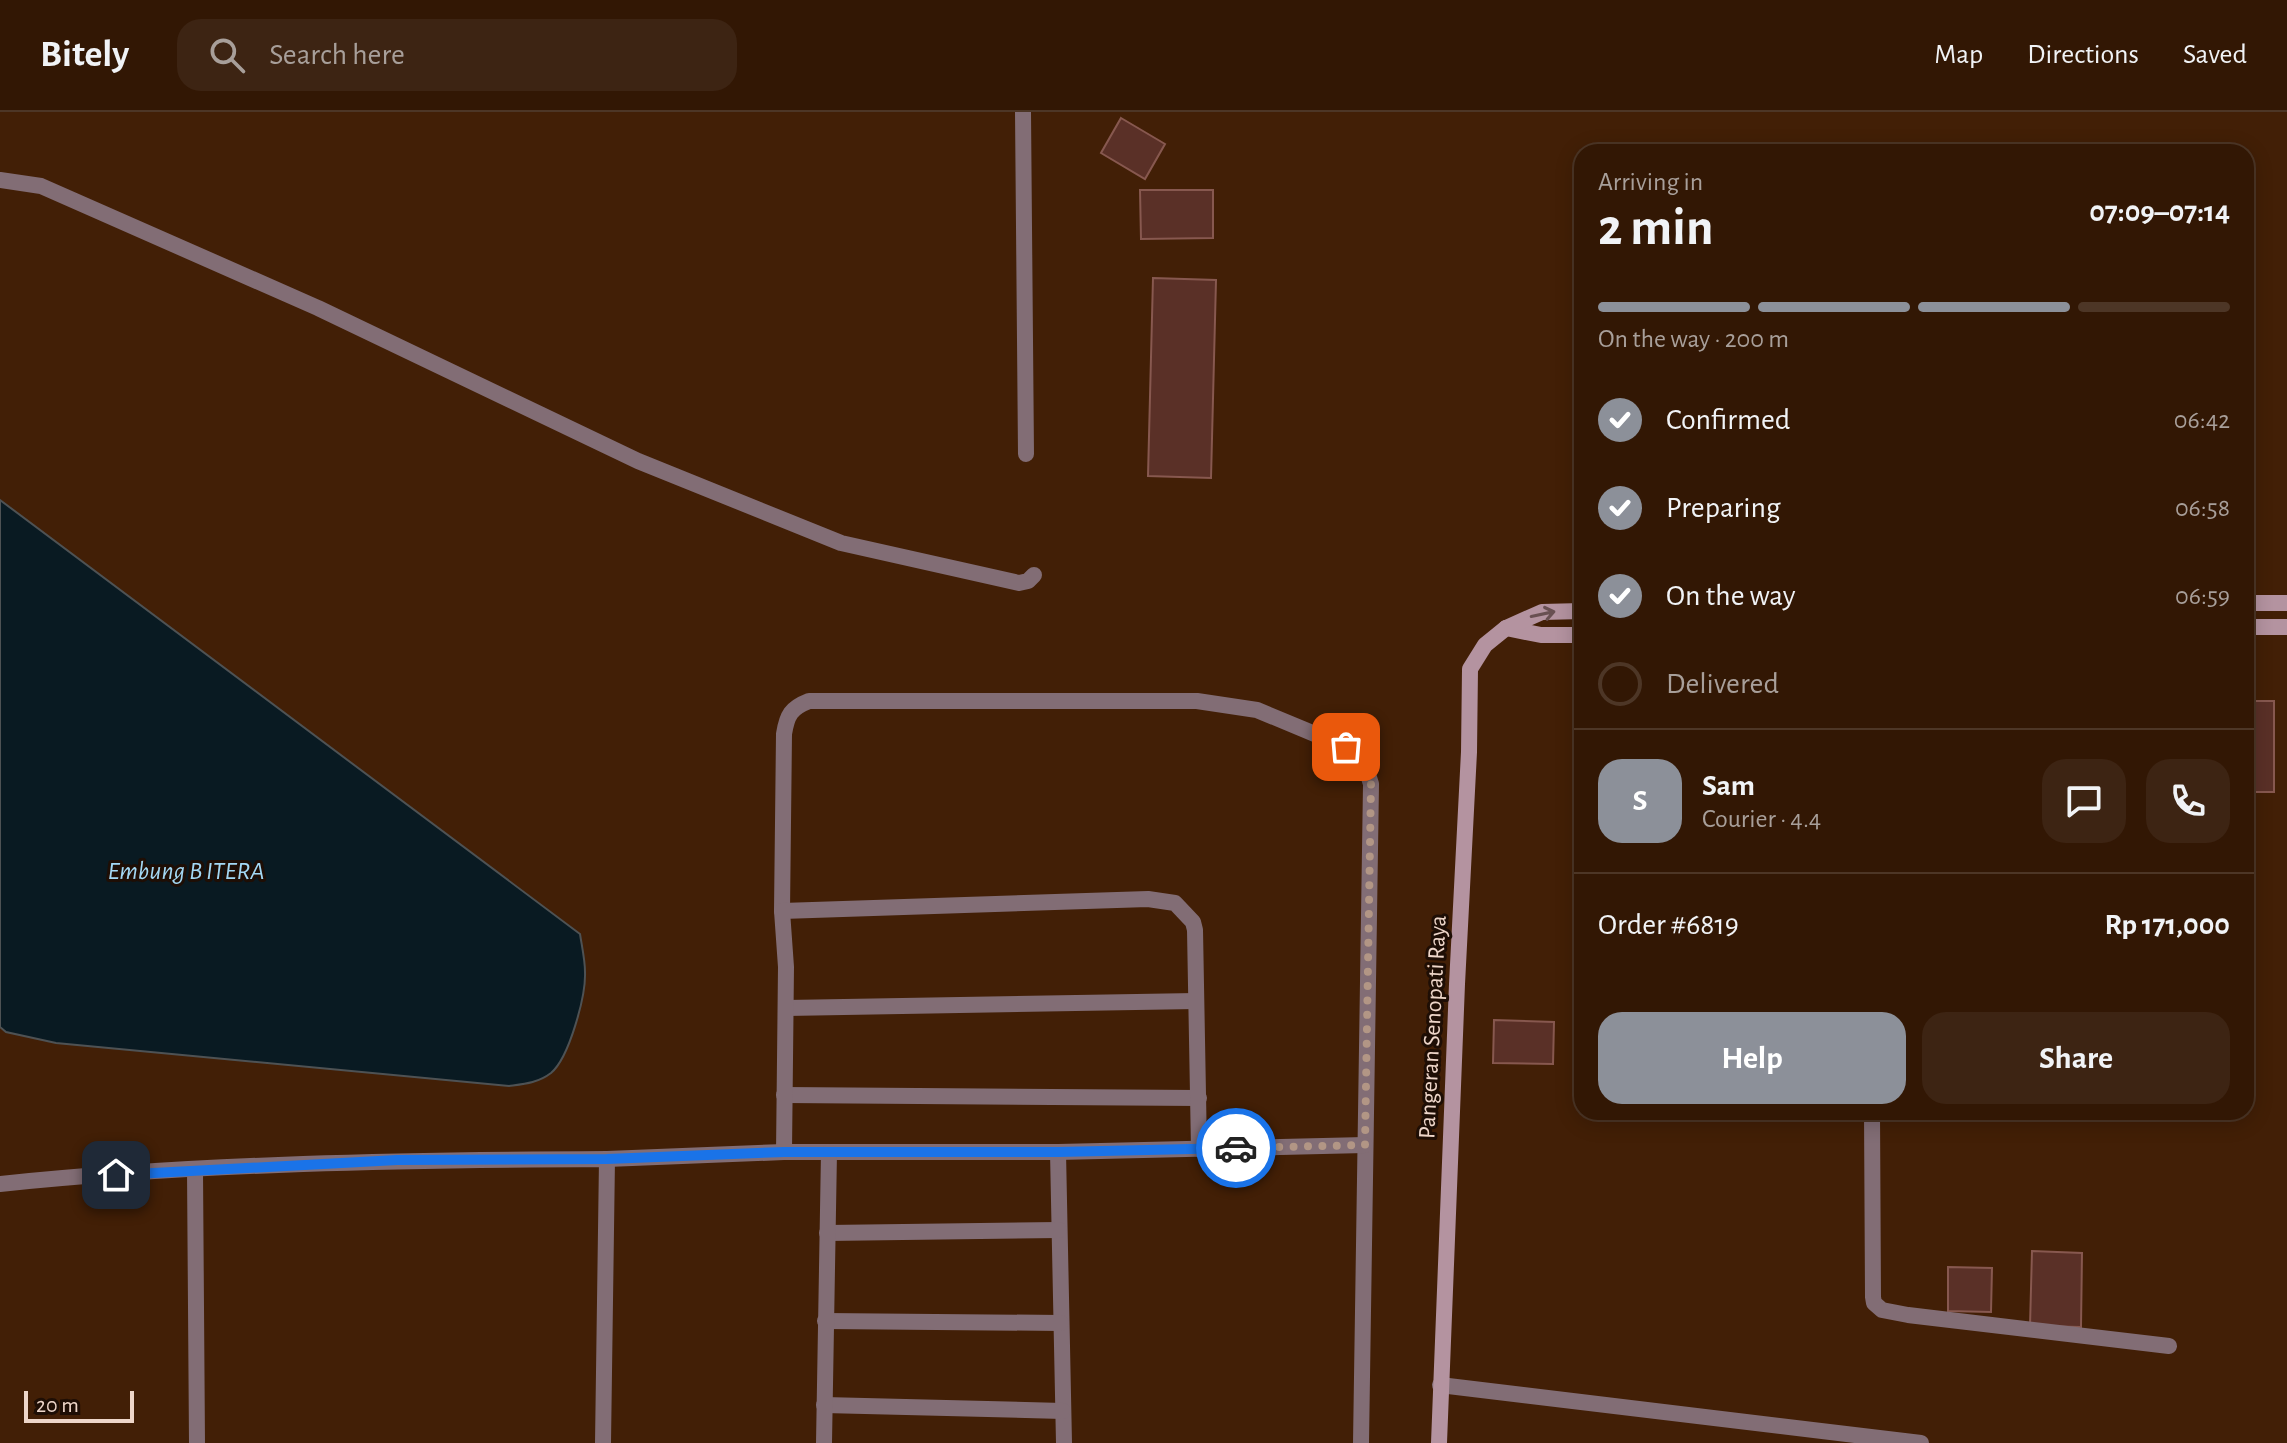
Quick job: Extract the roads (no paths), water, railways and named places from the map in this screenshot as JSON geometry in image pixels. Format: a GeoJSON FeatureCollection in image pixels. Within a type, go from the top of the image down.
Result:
{"type":"FeatureCollection","features":[{"type":"Feature","properties":{"kind":"street"},"geometry":{"type":"LineString","coordinates":[[1023,112],[1026,454]]}},
{"type":"Feature","properties":{"kind":"street"},"geometry":{"type":"LineString","coordinates":[[0,180],[41,186],[318,308],[638,461],[841,543],[1019,583],[1028,581],[1034,575]]}},
{"type":"Feature","properties":{"kind":"street"},"geometry":{"type":"LineString","coordinates":[[2254,603],[2287,603]]}},
{"type":"Feature","properties":{"kind":"street","name":"Pangeran Senopati Raya"},"geometry":{"type":"LineString","coordinates":[[1439,1443],[1469,768],[1470,669],[1485,645],[1506,628],[1542,612],[1574,611]]}},
{"type":"Feature","properties":{"kind":"street"},"geometry":{"type":"LineString","coordinates":[[2254,627],[2287,627]]}},
{"type":"Feature","properties":{"kind":"street"},"geometry":{"type":"LineString","coordinates":[[1506,628],[1541,635],[1574,635]]}},
{"type":"Feature","properties":{"kind":"street"},"geometry":{"type":"LineString","coordinates":[[784,1152],[784,734],[787,716],[794,707],[809,701],[1197,701],[1257,710],[1346,747],[1366,768],[1371,784],[1361,1443]]}},
{"type":"Feature","properties":{"kind":"street"},"geometry":{"type":"LineString","coordinates":[[782,911],[1148,899],[1175,903],[1193,922],[1195,930],[1199,1149]]}},
{"type":"Feature","properties":{"kind":"street"},"geometry":{"type":"LineString","coordinates":[[786,1008],[1196,1001]]}},
{"type":"Feature","properties":{"kind":"street"},"geometry":{"type":"LineString","coordinates":[[784,1095],[1199,1098]]}},
{"type":"Feature","properties":{"kind":"street"},"geometry":{"type":"LineString","coordinates":[[1872,1120],[1873,1297],[1878,1307],[1908,1315],[2169,1346]]}},
{"type":"Feature","properties":{"kind":"street"},"geometry":{"type":"LineString","coordinates":[[0,1184],[397,1160],[1365,1145]]}},
{"type":"Feature","properties":{"kind":"street"},"geometry":{"type":"LineString","coordinates":[[824,1443],[829,1152]]}},
{"type":"Feature","properties":{"kind":"street"},"geometry":{"type":"LineString","coordinates":[[1058,1152],[1064,1443]]}},
{"type":"Feature","properties":{"kind":"street"},"geometry":{"type":"LineString","coordinates":[[603,1443],[607,1159]]}},
{"type":"Feature","properties":{"kind":"street"},"geometry":{"type":"LineString","coordinates":[[195,1171],[197,1443]]}},
{"type":"Feature","properties":{"kind":"street"},"geometry":{"type":"LineString","coordinates":[[827,1233],[1059,1230]]}},
{"type":"Feature","properties":{"kind":"street"},"geometry":{"type":"LineString","coordinates":[[825,1321],[1061,1323]]}},
{"type":"Feature","properties":{"kind":"street"},"geometry":{"type":"LineString","coordinates":[[1440,1385],[1921,1443]]}},
{"type":"Feature","properties":{"kind":"street"},"geometry":{"type":"LineString","coordinates":[[824,1405],[1063,1411]]}},
{"type":"Feature","properties":{"kind":"water","name":"Embung B ITERA"},"geometry":{"type":"Polygon","coordinates":[[[0,500],[580,934],[585,967],[583,996],[570,1041],[551,1073],[536,1081],[509,1086],[56,1043],[6,1032],[0,1027],[0,500]]]}}]}
